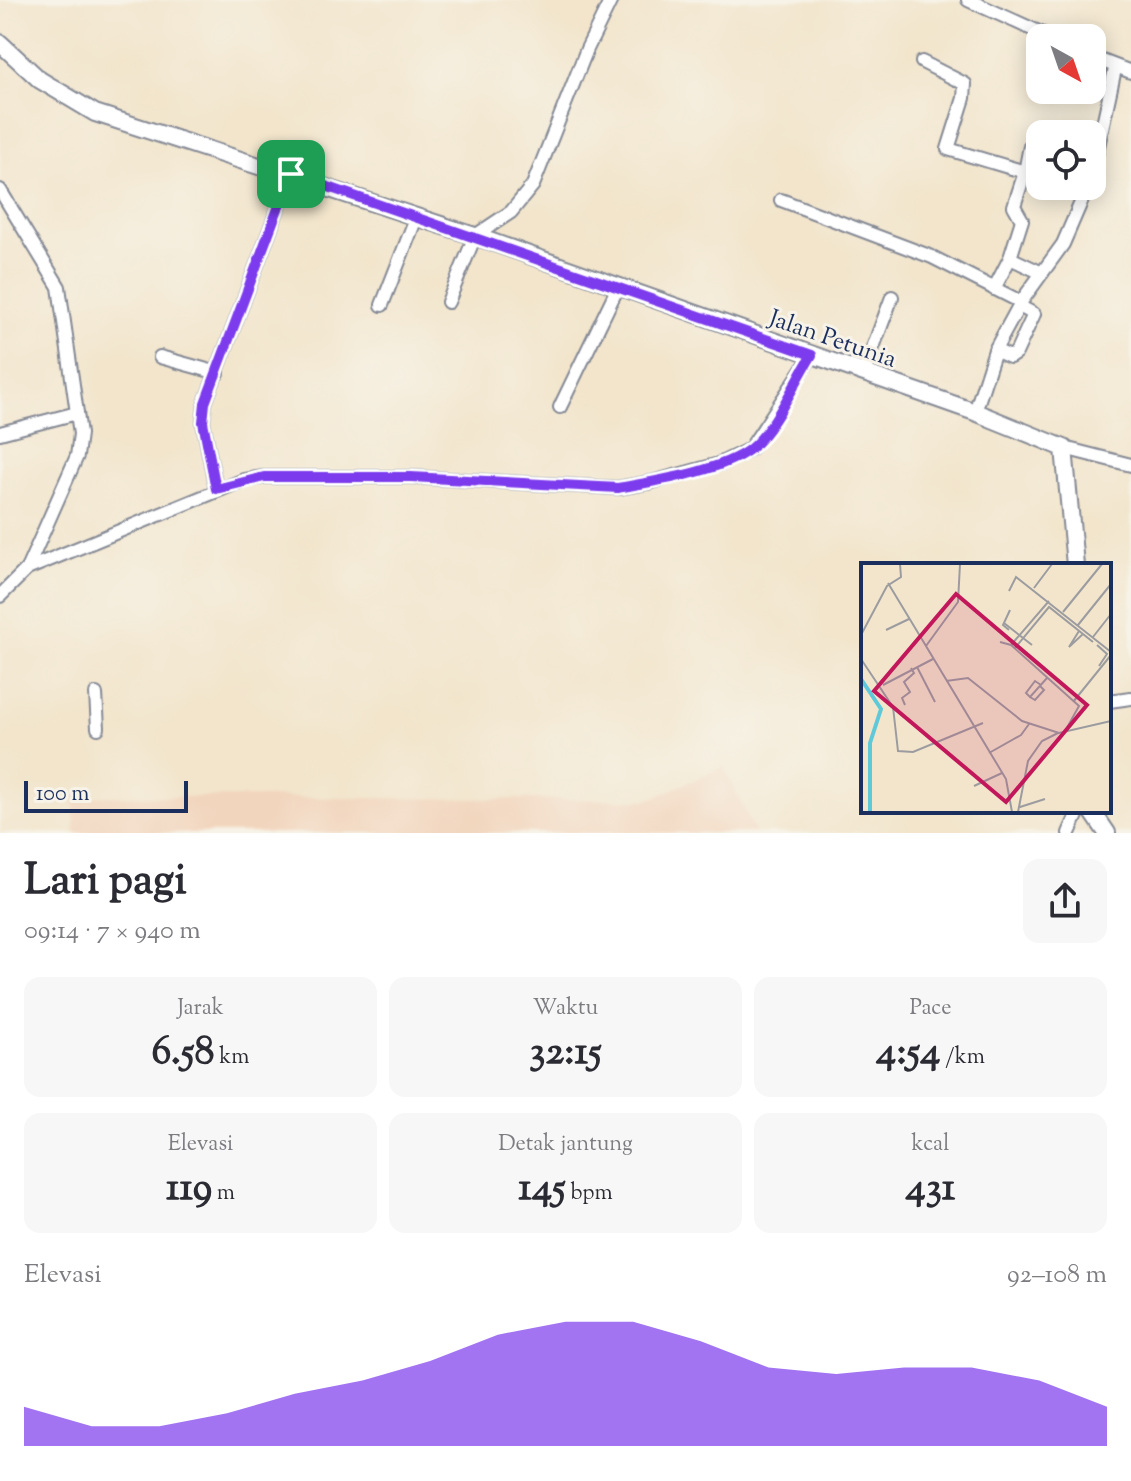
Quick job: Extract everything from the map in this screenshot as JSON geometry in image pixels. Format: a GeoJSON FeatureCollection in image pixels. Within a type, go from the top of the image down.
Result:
{"type":"FeatureCollection","features":[{"type":"Feature","properties":{"kind":"street"},"geometry":{"type":"LineString","coordinates":[[448,302],[475,236],[511,212],[533,185],[587,49],[611,0]]}},
{"type":"Feature","properties":{"kind":"street"},"geometry":{"type":"LineString","coordinates":[[968,0],[1026,26]]}},
{"type":"Feature","properties":{"kind":"street","name":"Jalan Petunia"},"geometry":{"type":"LineString","coordinates":[[0,43],[40,80],[95,113],[141,131],[291,174],[475,236],[617,289],[975,412],[1064,448]]}},
{"type":"Feature","properties":{"kind":"street"},"geometry":{"type":"LineString","coordinates":[[922,62],[965,84],[964,98],[948,149],[1025,172]]}},
{"type":"Feature","properties":{"kind":"street"},"geometry":{"type":"LineString","coordinates":[[1106,64],[1131,72]]}},
{"type":"Feature","properties":{"kind":"street"},"geometry":{"type":"LineString","coordinates":[[1104,120],[1115,69]]}},
{"type":"Feature","properties":{"kind":"street"},"geometry":{"type":"LineString","coordinates":[[994,289],[1010,258],[1022,220],[1014,202],[1026,167]]}},
{"type":"Feature","properties":{"kind":"street"},"geometry":{"type":"LineString","coordinates":[[216,489],[203,422],[205,403],[291,174]]}},
{"type":"Feature","properties":{"kind":"street"},"geometry":{"type":"LineString","coordinates":[[0,190],[59,287],[77,413],[77,456],[27,569],[0,596]]}},
{"type":"Feature","properties":{"kind":"street"},"geometry":{"type":"LineString","coordinates":[[781,200],[932,257],[1034,314],[1016,353],[1010,357],[995,350]]}},
{"type":"Feature","properties":{"kind":"street"},"geometry":{"type":"LineString","coordinates":[[975,412],[995,350],[1020,304],[1063,244],[1082,200]]}},
{"type":"Feature","properties":{"kind":"street"},"geometry":{"type":"LineString","coordinates":[[382,305],[416,218]]}},
{"type":"Feature","properties":{"kind":"street"},"geometry":{"type":"LineString","coordinates":[[1010,258],[1042,273]]}},
{"type":"Feature","properties":{"kind":"street"},"geometry":{"type":"LineString","coordinates":[[560,407],[617,289]]}},
{"type":"Feature","properties":{"kind":"street"},"geometry":{"type":"LineString","coordinates":[[863,374],[892,297]]}},
{"type":"Feature","properties":{"kind":"street"},"geometry":{"type":"LineString","coordinates":[[27,569],[216,489],[264,477],[411,477],[618,488],[719,464],[750,449],[812,355]]}},
{"type":"Feature","properties":{"kind":"street"},"geometry":{"type":"LineString","coordinates":[[160,357],[218,373]]}},
{"type":"Feature","properties":{"kind":"street"},"geometry":{"type":"LineString","coordinates":[[0,433],[77,413]]}},
{"type":"Feature","properties":{"kind":"street"},"geometry":{"type":"LineString","coordinates":[[1075,563],[1064,448],[1131,465]]}},
{"type":"Feature","properties":{"kind":"street"},"geometry":{"type":"LineString","coordinates":[[96,694],[98,728]]}},
{"type":"Feature","properties":{"kind":"street"},"geometry":{"type":"LineString","coordinates":[[1111,701],[1131,698]]}},
{"type":"Feature","properties":{"kind":"street"},"geometry":{"type":"LineString","coordinates":[[1069,833],[1078,813]]}},
{"type":"Feature","properties":{"kind":"street"},"geometry":{"type":"LineString","coordinates":[[1093,813],[1107,833]]}},
{"type":"Feature","properties":{"kind":"shaded area"},"geometry":{"type":"Polygon","coordinates":[[[724,766],[755,833],[75,833],[74,796],[649,800],[724,766]]]}},
{"type":"Feature","properties":{"kind":"route"},"geometry":{"type":"LineString","coordinates":[[291,174],[812,355],[764,433],[750,449],[719,464],[652,482],[618,488],[411,477],[264,477],[216,489],[203,422],[205,403],[291,174]]}}]}
